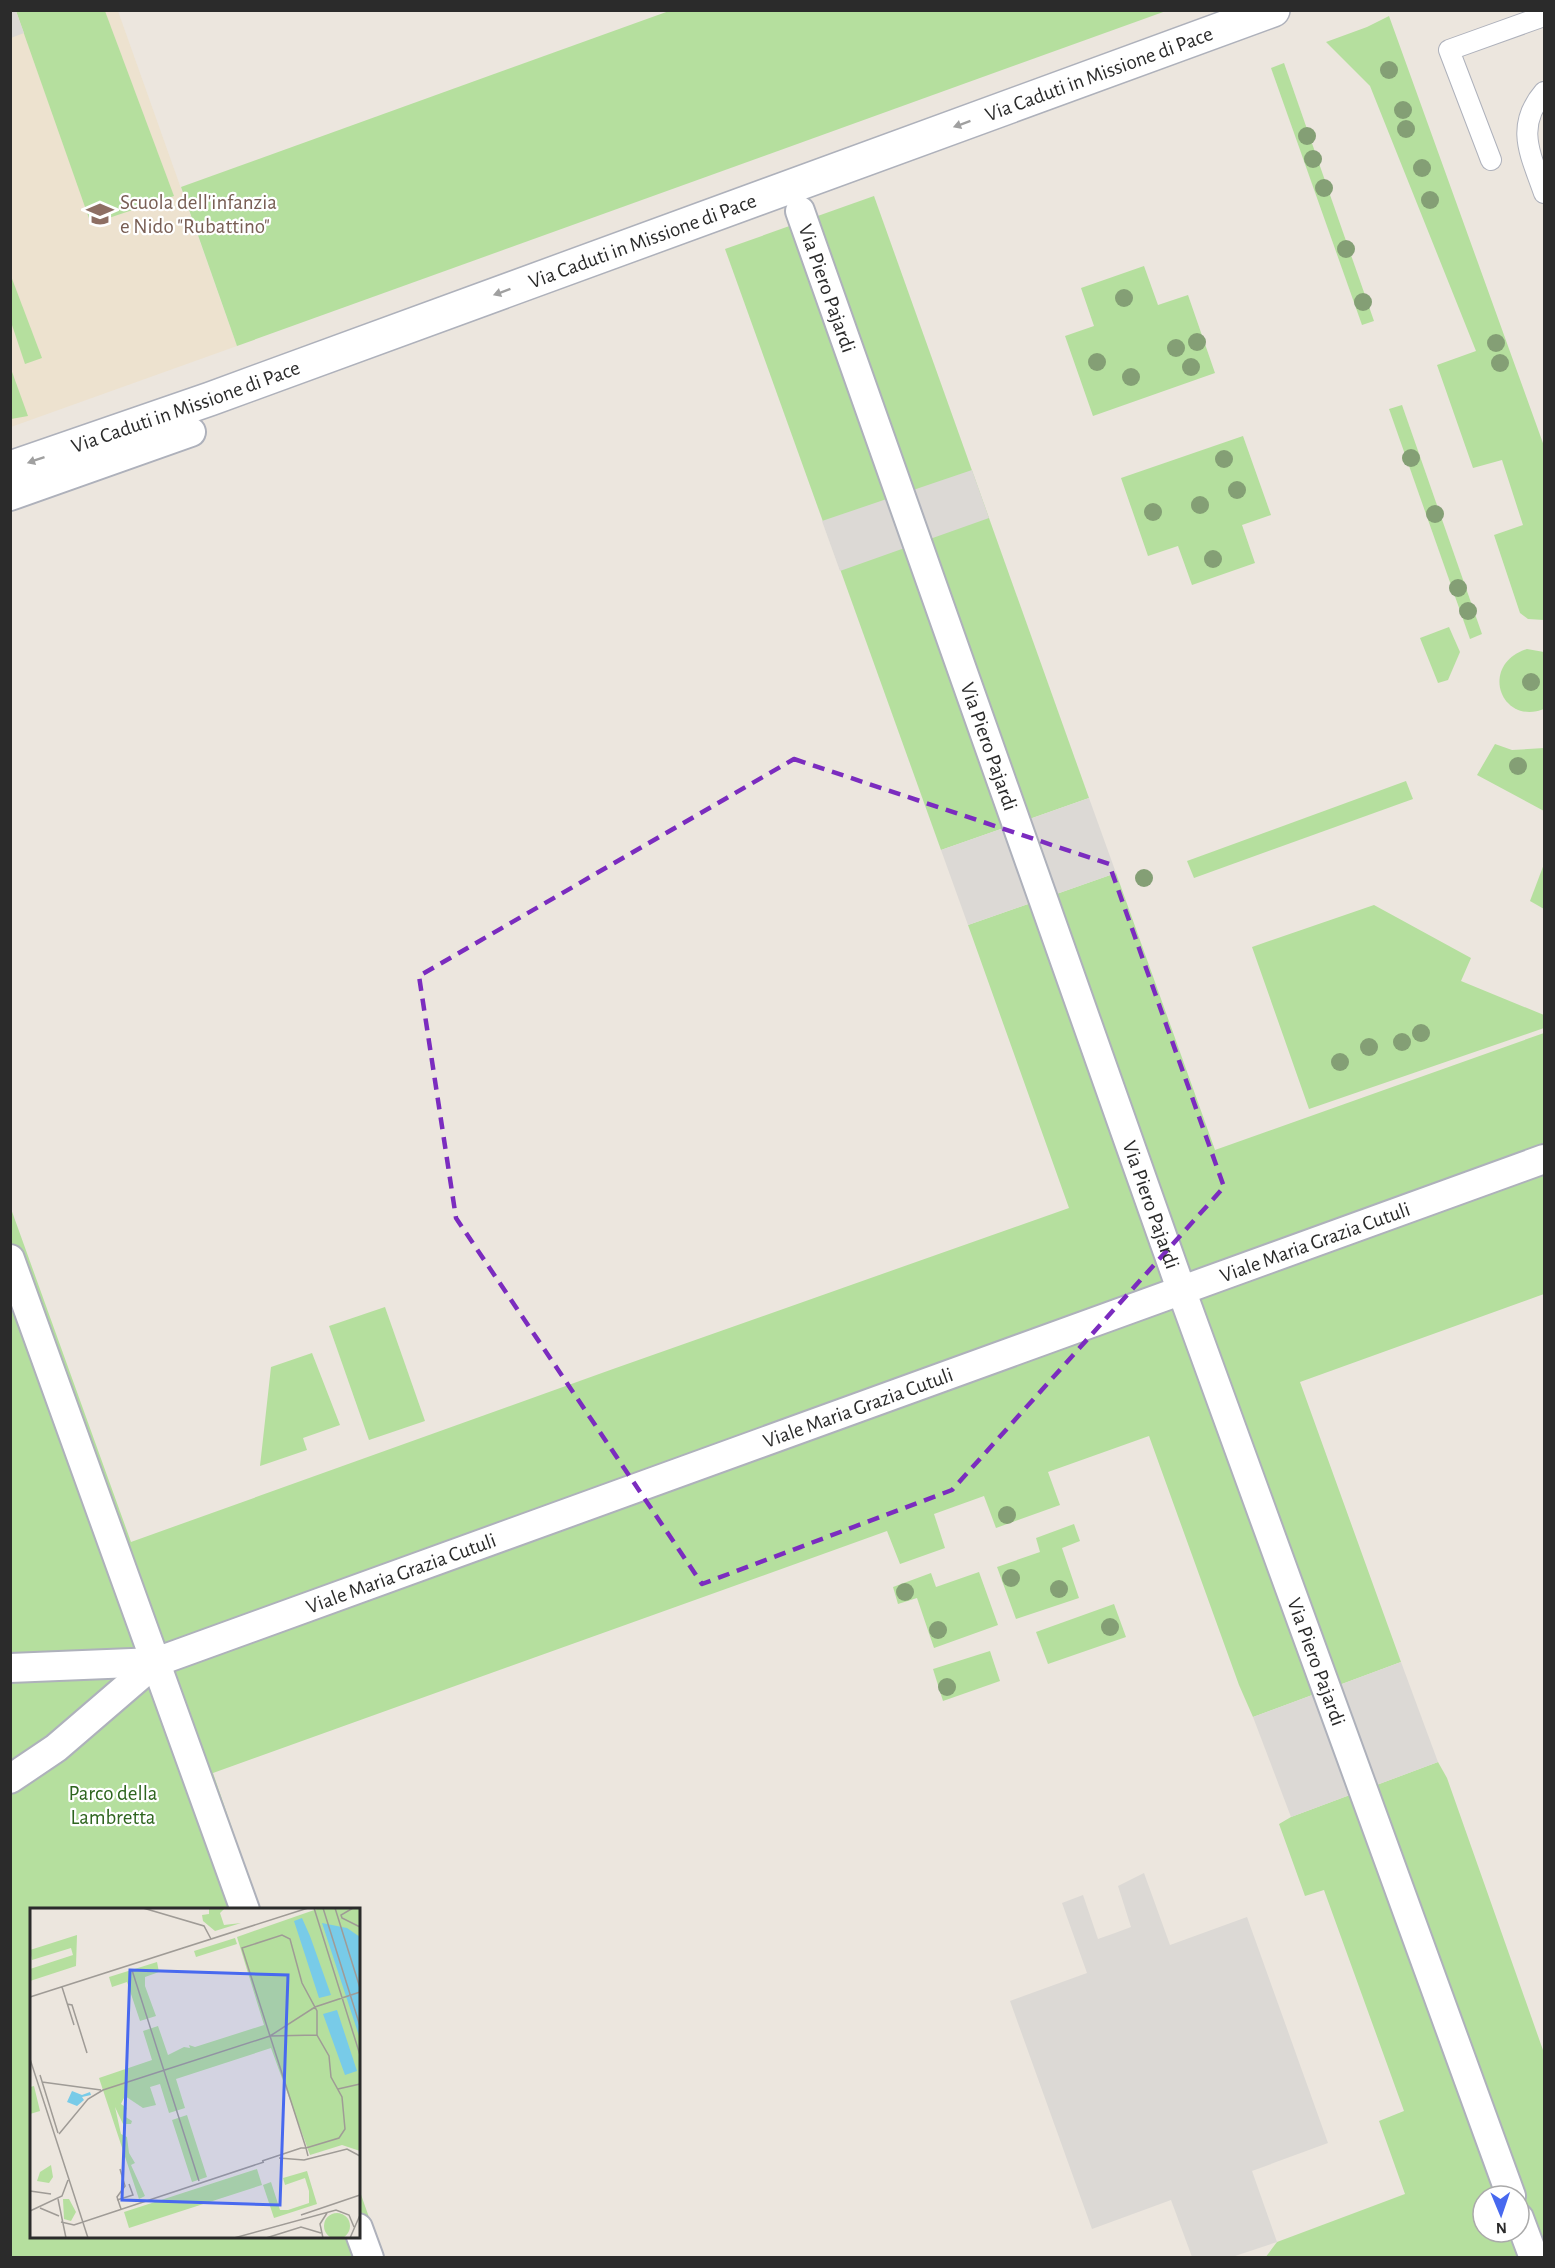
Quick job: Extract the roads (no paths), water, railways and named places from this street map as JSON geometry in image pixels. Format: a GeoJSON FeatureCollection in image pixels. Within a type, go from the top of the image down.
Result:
{"type":"FeatureCollection","features":[{"type":"Feature","properties":{"kind":"street","name":"Via Caduti in Missione di Pace"},"geometry":{"type":"LineString","coordinates":[[10,468],[210,399],[1273,10]]}},
{"type":"Feature","properties":{"kind":"street","name":"Via Piero Pajardi"},"geometry":{"type":"LineString","coordinates":[[800,211],[1182,1292],[1507,2184]]}},
{"type":"Feature","properties":{"kind":"street"},"geometry":{"type":"LineString","coordinates":[[10,496],[191,432]]}},
{"type":"Feature","properties":{"kind":"street","name":"Viale Maria Grazia Cutuli"},"geometry":{"type":"LineString","coordinates":[[164,1660],[1545,1159]]}},
{"type":"Feature","properties":{"kind":"street"},"geometry":{"type":"LineString","coordinates":[[10,1259],[164,1660],[244,1908]]}},
{"type":"Feature","properties":{"kind":"street"},"geometry":{"type":"LineString","coordinates":[[10,1668],[164,1660]]}},
{"type":"Feature","properties":{"kind":"street"},"geometry":{"type":"LineString","coordinates":[[10,1779],[56,1748],[164,1660]]}},
{"type":"Feature","properties":{"kind":"street"},"geometry":{"type":"LineString","coordinates":[[360,2233],[369,2258]]}},
{"type":"Feature","properties":{"kind":"lane"},"geometry":{"type":"LineString","coordinates":[[1491,160],[1449,50],[1545,16]]}},
{"type":"Feature","properties":{"kind":"lane"},"geometry":{"type":"LineString","coordinates":[[1545,92],[1531,112],[1526,139],[1545,193]]}},
{"type":"Feature","properties":{"kind":"place","name":"Scuola dell'infanzia e Nido \"Rubattino\""},"geometry":{"type":"Point","coordinates":[100,214]}},
{"type":"Feature","properties":{"kind":"park label","name":"Parco della Lambretta"},"geometry":{"type":"Point","coordinates":[113,1805]}}]}
